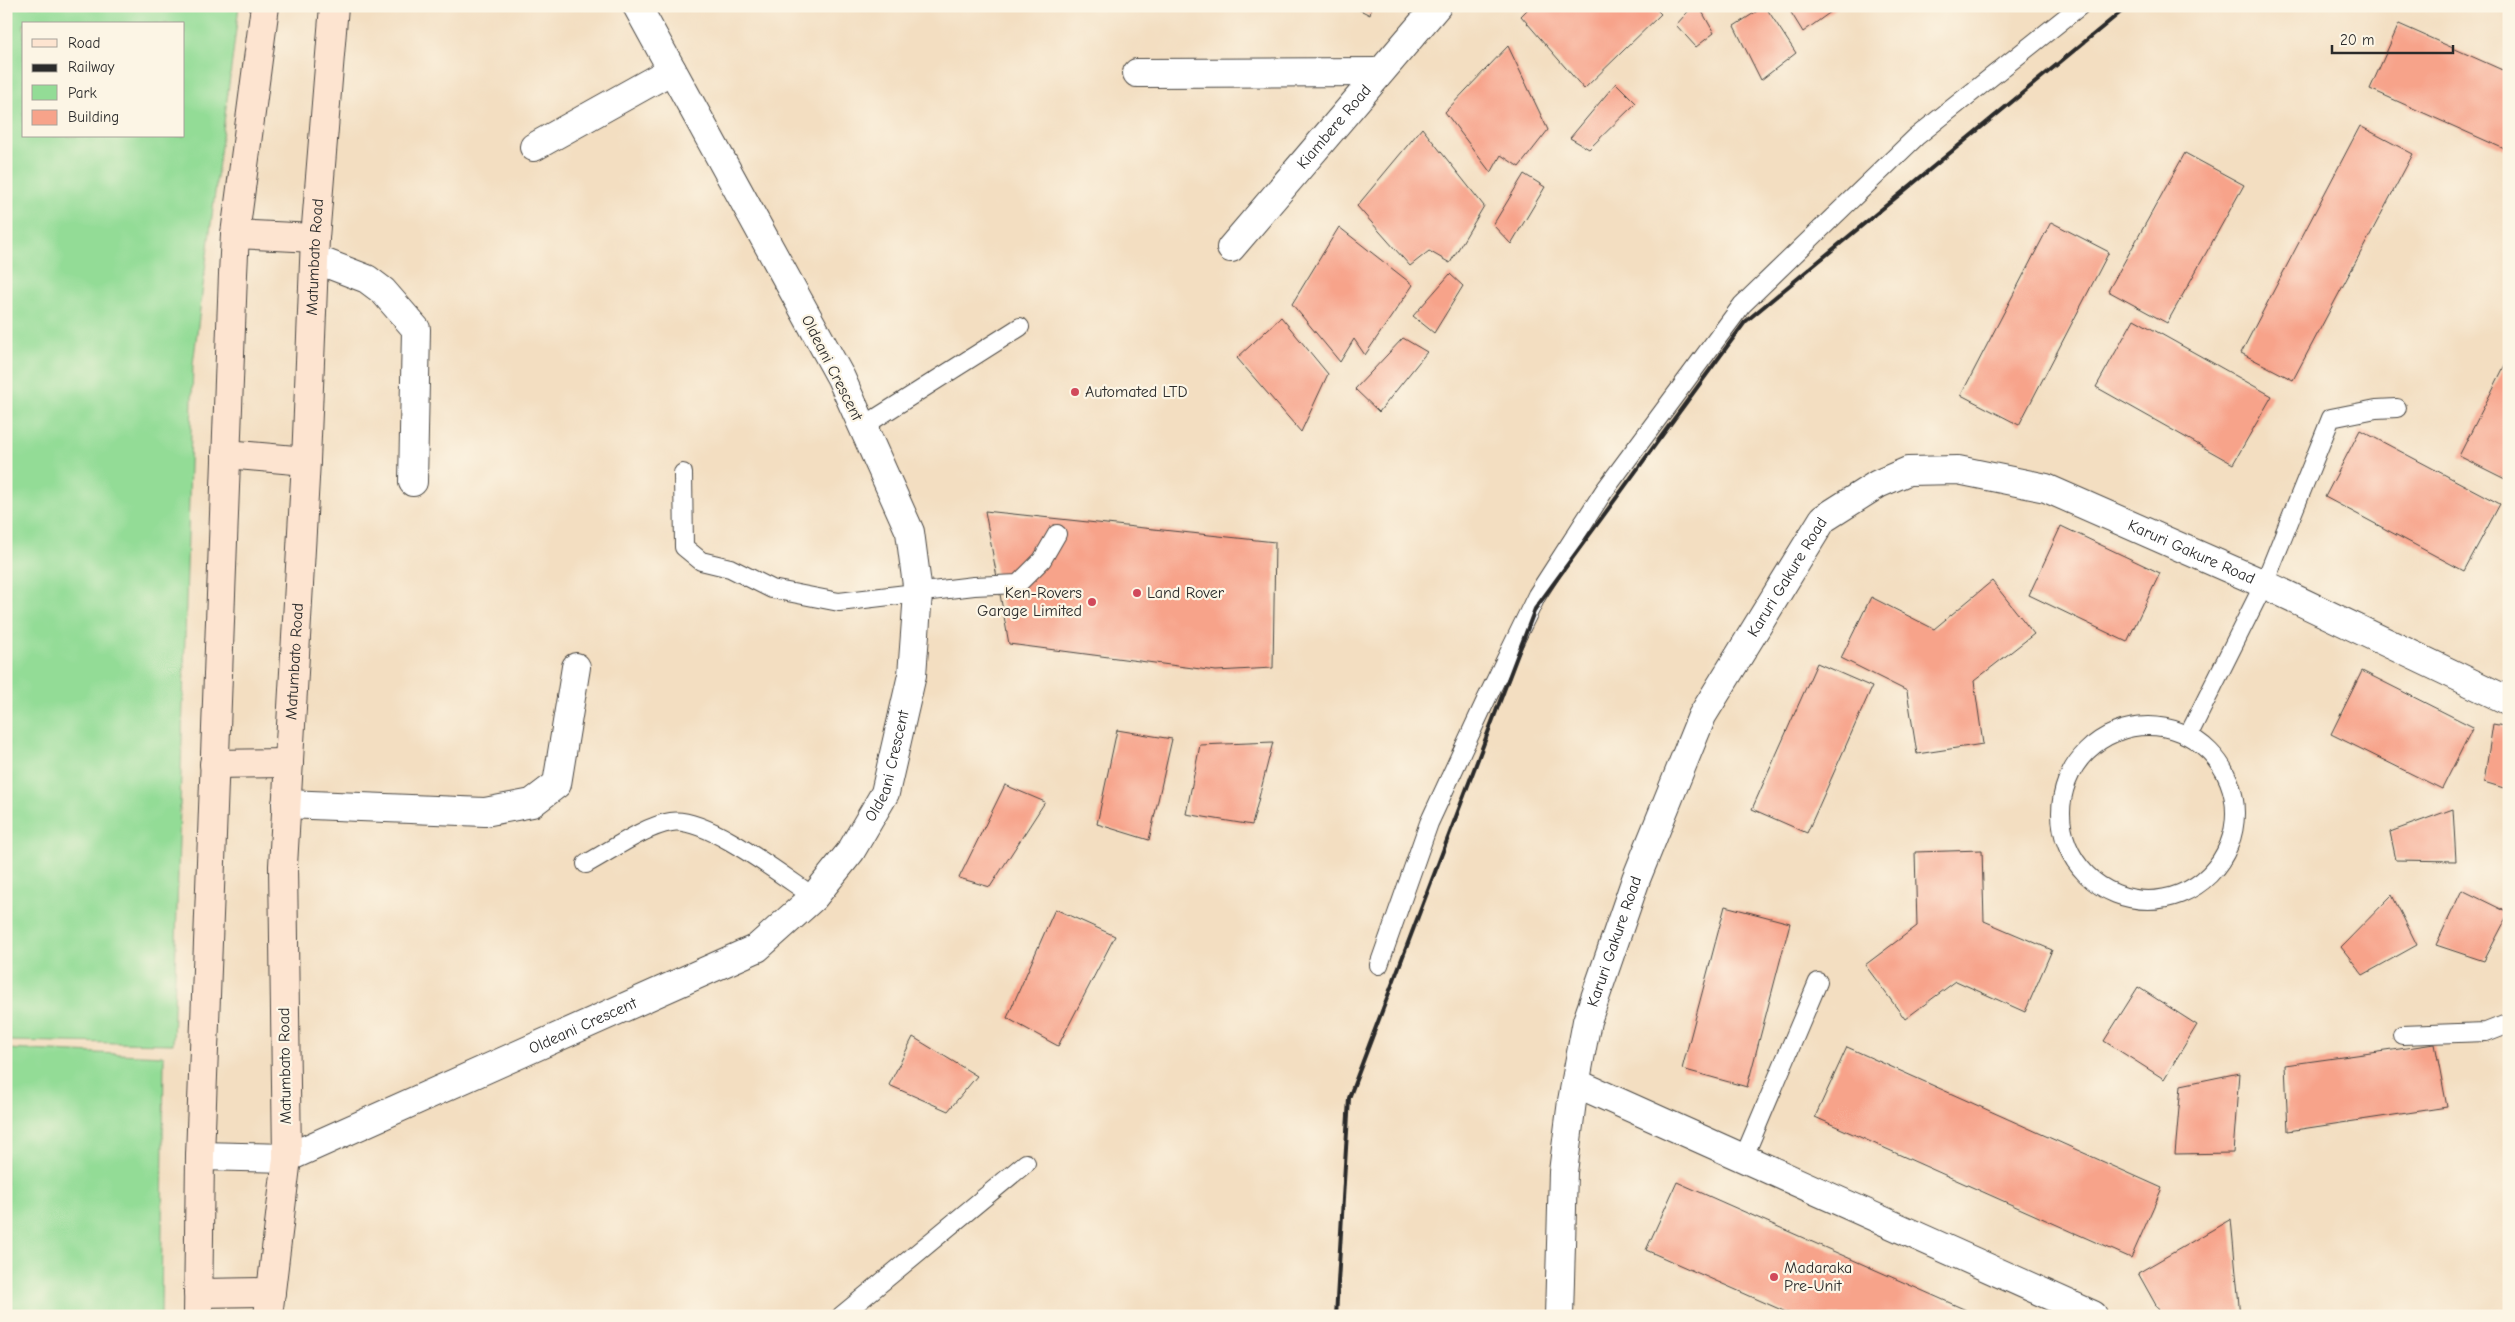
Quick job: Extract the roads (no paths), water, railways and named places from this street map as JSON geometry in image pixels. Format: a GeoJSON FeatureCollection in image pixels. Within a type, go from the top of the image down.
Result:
{"type":"FeatureCollection","features":[{"type":"Feature","properties":{"kind":"street"},"geometry":{"type":"LineString","coordinates":[[265,6],[235,234],[200,1156],[198,1304],[270,1304]]}},
{"type":"Feature","properties":{"kind":"street","name":"Matumbato Road"},"geometry":{"type":"LineString","coordinates":[[270,1304],[286,1158],[283,866],[306,461],[315,249],[334,6]]}},
{"type":"Feature","properties":{"kind":"street","name":"Oldeani Crescent"},"geometry":{"type":"LineString","coordinates":[[200,1156],[286,1158],[757,948],[814,897],[851,851],[885,793],[912,675],[918,592],[910,532],[841,378],[637,6]]}},
{"type":"Feature","properties":{"kind":"street","name":"Kiambere Road"},"geometry":{"type":"LineString","coordinates":[[1231,248],[1437,6]]}},
{"type":"Feature","properties":{"kind":"street"},"geometry":{"type":"LineString","coordinates":[[534,147],[672,70]]}},
{"type":"Feature","properties":{"kind":"street"},"geometry":{"type":"LineString","coordinates":[[1137,73],[1380,72]]}},
{"type":"Feature","properties":{"kind":"street"},"geometry":{"type":"LineString","coordinates":[[235,234],[315,249],[367,279],[382,291],[416,329],[413,482]]}},
{"type":"Feature","properties":{"kind":"street"},"geometry":{"type":"LineString","coordinates":[[226,454],[306,461]]}},
{"type":"Feature","properties":{"kind":"street","name":"Karuri Gakure Road"},"geometry":{"type":"LineString","coordinates":[[1559,1316],[1563,1172],[1576,1084],[1590,1012],[1636,879],[1702,716],[1823,520],[1878,484],[1908,471],[1958,470],[2046,488],[2264,584],[2509,701]]}},
{"type":"Feature","properties":{"kind":"street"},"geometry":{"type":"LineString","coordinates":[[286,804],[485,812],[532,803],[557,784],[576,667]]}},
{"type":"Feature","properties":{"kind":"street"},"geometry":{"type":"LineString","coordinates":[[214,764],[289,763]]}},
{"type":"Feature","properties":{"kind":"street"},"geometry":{"type":"LineString","coordinates":[[1576,1084],[2093,1315]]}},
{"type":"Feature","properties":{"kind":"lane"},"geometry":{"type":"LineString","coordinates":[[1379,965],[1429,823],[1486,700],[1537,595],[1604,491],[1742,305],[1916,137],[2080,6]]}},
{"type":"Feature","properties":{"kind":"lane"},"geometry":{"type":"LineString","coordinates":[[862,427],[1020,327]]}},
{"type":"Feature","properties":{"kind":"lane"},"geometry":{"type":"LineString","coordinates":[[2189,734],[2264,584],[2332,418],[2376,409],[2397,408]]}},
{"type":"Feature","properties":{"kind":"lane"},"geometry":{"type":"LineString","coordinates":[[683,473],[684,547],[701,561],[730,568],[772,589],[839,602],[918,592],[1018,584],[1042,560],[1057,534]]}},
{"type":"Feature","properties":{"kind":"lane"},"geometry":{"type":"LineString","coordinates":[[2161,724],[2189,734],[2213,753],[2230,779],[2236,809],[2232,840],[2218,867],[2195,888],[2166,899],[2135,900],[2106,891],[2082,872],[2066,846],[2060,816],[2064,786],[2079,758],[2101,737],[2130,726],[2161,724]]}},
{"type":"Feature","properties":{"kind":"lane"},"geometry":{"type":"LineString","coordinates":[[586,864],[644,832],[670,822],[687,821],[750,854],[814,897]]}},
{"type":"Feature","properties":{"kind":"lane"},"geometry":{"type":"LineString","coordinates":[[1743,1159],[1818,982]]}},
{"type":"Feature","properties":{"kind":"lane"},"geometry":{"type":"LineString","coordinates":[[2402,1035],[2486,1032],[2509,1024]]}},
{"type":"Feature","properties":{"kind":"lane"},"geometry":{"type":"LineString","coordinates":[[841,1316],[1026,1163]]}},
{"type":"Feature","properties":{"kind":"railway"},"geometry":{"type":"LineString","coordinates":[[1336,1316],[1349,1098],[1535,609],[1745,322],[2128,6]]}},
{"type":"Feature","properties":{"kind":"place","name":"Automated LTD"},"geometry":{"type":"Point","coordinates":[1075,392]}},
{"type":"Feature","properties":{"kind":"place","name":"Land Rover"},"geometry":{"type":"Point","coordinates":[1137,593]}},
{"type":"Feature","properties":{"kind":"place","name":"Ken-Rovers Garage Limited"},"geometry":{"type":"Point","coordinates":[1092,602]}},
{"type":"Feature","properties":{"kind":"place","name":"Madaraka Pre-Unit"},"geometry":{"type":"Point","coordinates":[1774,1277]}}]}
